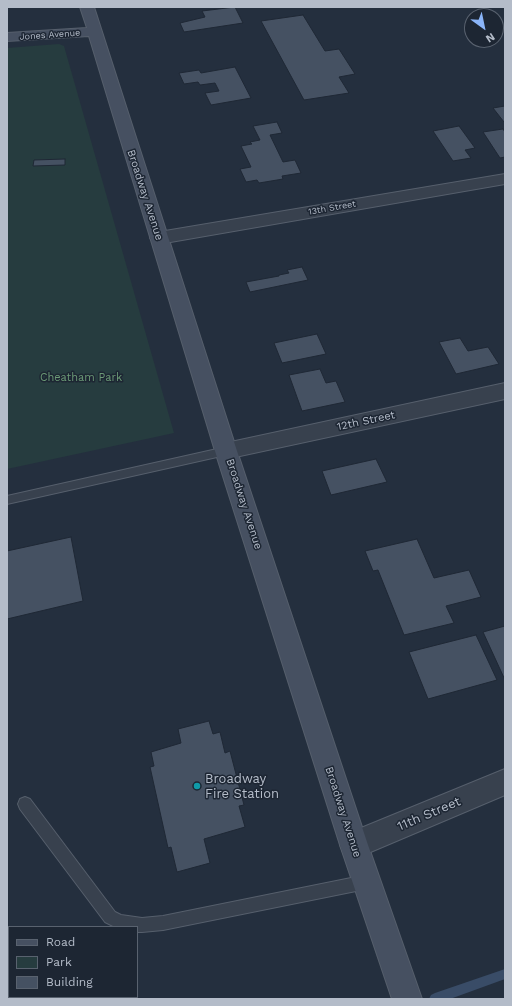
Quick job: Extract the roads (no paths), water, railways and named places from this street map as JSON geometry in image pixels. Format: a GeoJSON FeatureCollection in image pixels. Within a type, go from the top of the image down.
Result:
{"type":"FeatureCollection","features":[{"type":"Feature","properties":{"kind":"main road","name":"Broadway Avenue"},"geometry":{"type":"LineString","coordinates":[[87,7],[93,32],[226,451],[354,845],[407,999]]}},
{"type":"Feature","properties":{"kind":"main road","name":"Jones Avenue"},"geometry":{"type":"LineString","coordinates":[[7,38],[93,32]]}},
{"type":"Feature","properties":{"kind":"street","name":"13th Street"},"geometry":{"type":"LineString","coordinates":[[158,238],[505,179]]}},
{"type":"Feature","properties":{"kind":"street","name":"12th Street"},"geometry":{"type":"LineString","coordinates":[[226,451],[505,391]]}},
{"type":"Feature","properties":{"kind":"street","name":"11th Street"},"geometry":{"type":"LineString","coordinates":[[354,845],[505,782]]}},
{"type":"Feature","properties":{"kind":"lane"},"geometry":{"type":"LineString","coordinates":[[7,500],[226,451]]}},
{"type":"Feature","properties":{"kind":"lane"},"geometry":{"type":"LineString","coordinates":[[25,804],[110,916],[120,922],[142,925],[163,923],[371,894]]}},
{"type":"Feature","properties":{"kind":"waterway"},"geometry":{"type":"LineString","coordinates":[[435,999],[505,974]]}},
{"type":"Feature","properties":{"kind":"place","name":"Broadway Fire Station"},"geometry":{"type":"Point","coordinates":[197,786]}},
{"type":"Feature","properties":{"kind":"park label","name":"Cheatham Park"},"geometry":{"type":"Point","coordinates":[81,378]}}]}
